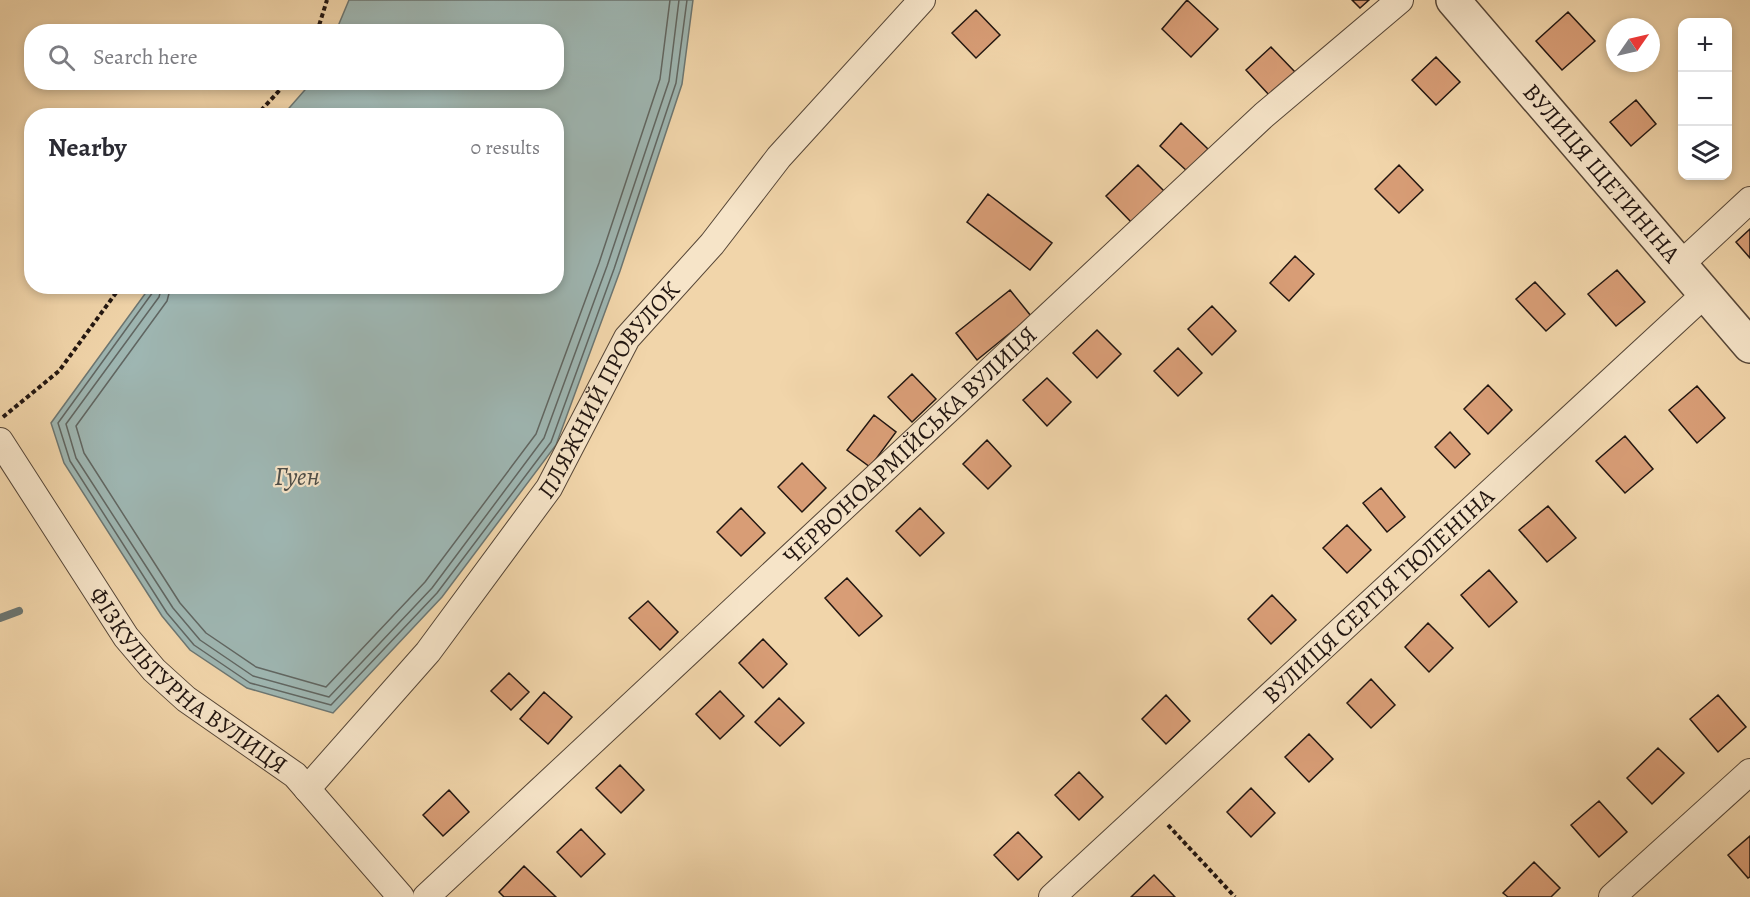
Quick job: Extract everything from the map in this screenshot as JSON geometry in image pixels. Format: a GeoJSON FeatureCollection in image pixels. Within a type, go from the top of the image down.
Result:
{"type":"FeatureCollection","features":[{"type":"Feature","properties":{"kind":"street","name":"ПЛЯЖНИЙ ПРОВУЛОК"},"geometry":{"type":"LineString","coordinates":[[307,789],[428,652],[549,488],[627,338],[712,244],[779,157],[922,0]]}},
{"type":"Feature","properties":{"kind":"street","name":"ЧЕРВОНОАРМІЙСЬКА ВУЛИЦЯ"},"geometry":{"type":"LineString","coordinates":[[426,897],[1264,115],[1400,0]]}},
{"type":"Feature","properties":{"kind":"street","name":"ВУЛИЦЯ ЩЕТИНІНА"},"geometry":{"type":"LineString","coordinates":[[1453,0],[1750,346]]}},
{"type":"Feature","properties":{"kind":"street"},"geometry":{"type":"LineString","coordinates":[[1680,265],[1750,200]]}},
{"type":"Feature","properties":{"kind":"street","name":"ВУЛИЦЯ СЕРГІЯ ТЮЛЕНІНА"},"geometry":{"type":"LineString","coordinates":[[1052,897],[1705,294]]}},
{"type":"Feature","properties":{"kind":"street","name":"ФІЗКУЛЬТУРНА ВУЛИЦЯ"},"geometry":{"type":"LineString","coordinates":[[0,441],[126,637],[154,670],[186,699],[295,775],[401,897]]}},
{"type":"Feature","properties":{"kind":"street"},"geometry":{"type":"LineString","coordinates":[[1612,897],[1750,772]]}},
{"type":"Feature","properties":{"kind":"path"},"geometry":{"type":"LineString","coordinates":[[320,24],[327,0]]}},
{"type":"Feature","properties":{"kind":"path"},"geometry":{"type":"LineString","coordinates":[[263,108],[280,90]]}},
{"type":"Feature","properties":{"kind":"path"},"geometry":{"type":"LineString","coordinates":[[0,419],[59,371],[115,294]]}},
{"type":"Feature","properties":{"kind":"path"},"geometry":{"type":"LineString","coordinates":[[1151,807],[1235,897]]}},
{"type":"Feature","properties":{"kind":"water","name":"Гуен"},"geometry":{"type":"Polygon","coordinates":[[[349,0],[693,0],[682,84],[620,271],[556,445],[442,597],[333,713],[247,688],[190,650],[162,616],[64,463],[51,423],[145,294],[564,294],[564,108],[289,108],[305,90],[564,90],[564,24],[339,24],[349,0]]]}},
{"type":"Feature","properties":{"kind":"building"},"geometry":{"type":"Polygon","coordinates":[[[1187,0],[1218,29],[1191,57],[1162,29],[1187,0]]]}},
{"type":"Feature","properties":{"kind":"building"},"geometry":{"type":"Polygon","coordinates":[[[1352,0],[1369,0],[1360,8],[1352,0]]]}},
{"type":"Feature","properties":{"kind":"building"},"geometry":{"type":"Polygon","coordinates":[[[976,10],[1000,35],[976,58],[952,33],[976,10]]]}},
{"type":"Feature","properties":{"kind":"building"},"geometry":{"type":"Polygon","coordinates":[[[1568,12],[1595,41],[1562,70],[1536,41],[1568,12]]]}},
{"type":"Feature","properties":{"kind":"building"},"geometry":{"type":"Polygon","coordinates":[[[1271,47],[1295,72],[1270,96],[1246,70],[1271,47]]]}},
{"type":"Feature","properties":{"kind":"building"},"geometry":{"type":"Polygon","coordinates":[[[1436,57],[1460,82],[1436,105],[1412,80],[1436,57]]]}},
{"type":"Feature","properties":{"kind":"building"},"geometry":{"type":"Polygon","coordinates":[[[1636,100],[1656,124],[1631,146],[1610,122],[1636,100]]]}},
{"type":"Feature","properties":{"kind":"building"},"geometry":{"type":"Polygon","coordinates":[[[1181,123],[1208,149],[1187,171],[1160,146],[1181,123]]]}},
{"type":"Feature","properties":{"kind":"building"},"geometry":{"type":"Polygon","coordinates":[[[1138,165],[1165,192],[1133,224],[1106,196],[1138,165]]]}},
{"type":"Feature","properties":{"kind":"building"},"geometry":{"type":"Polygon","coordinates":[[[1399,165],[1423,190],[1399,213],[1375,189],[1399,165]]]}},
{"type":"Feature","properties":{"kind":"building"},"geometry":{"type":"Polygon","coordinates":[[[988,194],[1052,243],[1030,270],[967,222],[988,194]]]}},
{"type":"Feature","properties":{"kind":"building"},"geometry":{"type":"Polygon","coordinates":[[[1750,229],[1750,258],[1736,242],[1750,229]]]}},
{"type":"Feature","properties":{"kind":"building"},"geometry":{"type":"Polygon","coordinates":[[[1295,256],[1314,274],[1289,301],[1270,283],[1295,256]]]}},
{"type":"Feature","properties":{"kind":"building"},"geometry":{"type":"Polygon","coordinates":[[[1617,270],[1645,302],[1616,326],[1588,294],[1617,270]]]}},
{"type":"Feature","properties":{"kind":"building"},"geometry":{"type":"Polygon","coordinates":[[[1535,282],[1565,314],[1546,331],[1516,299],[1535,282]]]}},
{"type":"Feature","properties":{"kind":"building"},"geometry":{"type":"Polygon","coordinates":[[[1010,290],[1031,316],[977,360],[956,333],[1010,290]]]}},
{"type":"Feature","properties":{"kind":"building"},"geometry":{"type":"Polygon","coordinates":[[[1212,306],[1236,331],[1212,355],[1188,329],[1212,306]]]}},
{"type":"Feature","properties":{"kind":"building"},"geometry":{"type":"Polygon","coordinates":[[[1097,330],[1121,354],[1097,378],[1073,353],[1097,330]]]}},
{"type":"Feature","properties":{"kind":"building"},"geometry":{"type":"Polygon","coordinates":[[[1178,348],[1202,373],[1178,396],[1154,371],[1178,348]]]}},
{"type":"Feature","properties":{"kind":"building"},"geometry":{"type":"Polygon","coordinates":[[[912,374],[936,399],[912,422],[888,397],[912,374]]]}},
{"type":"Feature","properties":{"kind":"building"},"geometry":{"type":"Polygon","coordinates":[[[1047,378],[1071,402],[1047,426],[1023,400],[1047,378]]]}},
{"type":"Feature","properties":{"kind":"building"},"geometry":{"type":"Polygon","coordinates":[[[1488,385],[1512,410],[1488,434],[1464,409],[1488,385]]]}},
{"type":"Feature","properties":{"kind":"building"},"geometry":{"type":"Polygon","coordinates":[[[1697,386],[1725,418],[1697,443],[1669,410],[1697,386]]]}},
{"type":"Feature","properties":{"kind":"building"},"geometry":{"type":"Polygon","coordinates":[[[874,415],[896,432],[870,467],[847,450],[874,415]]]}},
{"type":"Feature","properties":{"kind":"building"},"geometry":{"type":"Polygon","coordinates":[[[1450,432],[1470,454],[1455,468],[1435,447],[1450,432]]]}},
{"type":"Feature","properties":{"kind":"building"},"geometry":{"type":"Polygon","coordinates":[[[1625,436],[1653,469],[1625,493],[1596,461],[1625,436]]]}},
{"type":"Feature","properties":{"kind":"building"},"geometry":{"type":"Polygon","coordinates":[[[987,440],[1011,466],[988,489],[963,464],[987,440]]]}},
{"type":"Feature","properties":{"kind":"building"},"geometry":{"type":"Polygon","coordinates":[[[802,463],[826,488],[802,512],[778,487],[802,463]]]}},
{"type":"Feature","properties":{"kind":"building"},"geometry":{"type":"Polygon","coordinates":[[[1381,488],[1405,517],[1387,532],[1363,503],[1381,488]]]}},
{"type":"Feature","properties":{"kind":"building"},"geometry":{"type":"Polygon","coordinates":[[[1548,506],[1576,538],[1547,562],[1519,530],[1548,506]]]}},
{"type":"Feature","properties":{"kind":"building"},"geometry":{"type":"Polygon","coordinates":[[[741,508],[765,533],[741,556],[717,532],[741,508]]]}},
{"type":"Feature","properties":{"kind":"building"},"geometry":{"type":"Polygon","coordinates":[[[920,508],[944,533],[920,556],[896,531],[920,508]]]}},
{"type":"Feature","properties":{"kind":"building"},"geometry":{"type":"Polygon","coordinates":[[[1347,525],[1371,550],[1347,573],[1323,548],[1347,525]]]}},
{"type":"Feature","properties":{"kind":"building"},"geometry":{"type":"Polygon","coordinates":[[[1489,570],[1517,602],[1489,627],[1461,595],[1489,570]]]}},
{"type":"Feature","properties":{"kind":"building"},"geometry":{"type":"Polygon","coordinates":[[[847,578],[882,616],[859,636],[825,598],[847,578]]]}},
{"type":"Feature","properties":{"kind":"building"},"geometry":{"type":"Polygon","coordinates":[[[1272,595],[1296,620],[1271,644],[1248,619],[1272,595]]]}},
{"type":"Feature","properties":{"kind":"building"},"geometry":{"type":"Polygon","coordinates":[[[648,601],[678,632],[660,650],[629,618],[648,601]]]}},
{"type":"Feature","properties":{"kind":"building"},"geometry":{"type":"Polygon","coordinates":[[[1428,623],[1453,648],[1429,672],[1405,647],[1428,623]]]}},
{"type":"Feature","properties":{"kind":"building"},"geometry":{"type":"Polygon","coordinates":[[[763,639],[787,664],[763,688],[739,663],[763,639]]]}},
{"type":"Feature","properties":{"kind":"building"},"geometry":{"type":"Polygon","coordinates":[[[509,673],[529,692],[511,710],[491,691],[509,673]]]}},
{"type":"Feature","properties":{"kind":"building"},"geometry":{"type":"Polygon","coordinates":[[[1371,679],[1395,705],[1371,728],[1347,703],[1371,679]]]}},
{"type":"Feature","properties":{"kind":"building"},"geometry":{"type":"Polygon","coordinates":[[[720,691],[744,716],[720,739],[696,714],[720,691]]]}},
{"type":"Feature","properties":{"kind":"building"},"geometry":{"type":"Polygon","coordinates":[[[544,692],[572,717],[548,744],[520,719],[544,692]]]}},
{"type":"Feature","properties":{"kind":"building"},"geometry":{"type":"Polygon","coordinates":[[[1166,695],[1190,721],[1166,744],[1142,719],[1166,695]]]}},
{"type":"Feature","properties":{"kind":"building"},"geometry":{"type":"Polygon","coordinates":[[[1718,695],[1746,727],[1718,752],[1690,719],[1718,695]]]}},
{"type":"Feature","properties":{"kind":"building"},"geometry":{"type":"Polygon","coordinates":[[[779,698],[804,723],[780,746],[755,722],[779,698]]]}},
{"type":"Feature","properties":{"kind":"building"},"geometry":{"type":"Polygon","coordinates":[[[1309,734],[1333,759],[1309,782],[1285,757],[1309,734]]]}},
{"type":"Feature","properties":{"kind":"building"},"geometry":{"type":"Polygon","coordinates":[[[1658,748],[1684,773],[1652,804],[1627,778],[1658,748]]]}},
{"type":"Feature","properties":{"kind":"building"},"geometry":{"type":"Polygon","coordinates":[[[620,765],[644,790],[621,813],[596,788],[620,765]]]}},
{"type":"Feature","properties":{"kind":"building"},"geometry":{"type":"Polygon","coordinates":[[[1079,772],[1103,797],[1079,820],[1055,795],[1079,772]]]}},
{"type":"Feature","properties":{"kind":"building"},"geometry":{"type":"Polygon","coordinates":[[[1251,788],[1275,813],[1251,837],[1227,812],[1251,788]]]}},
{"type":"Feature","properties":{"kind":"building"},"geometry":{"type":"Polygon","coordinates":[[[449,790],[469,812],[443,836],[423,815],[449,790]]]}},
{"type":"Feature","properties":{"kind":"building"},"geometry":{"type":"Polygon","coordinates":[[[1599,801],[1627,832],[1599,857],[1571,825],[1599,801]]]}},
{"type":"Feature","properties":{"kind":"building"},"geometry":{"type":"Polygon","coordinates":[[[581,829],[605,854],[581,877],[557,852],[581,829]]]}},
{"type":"Feature","properties":{"kind":"building"},"geometry":{"type":"Polygon","coordinates":[[[1018,832],[1042,857],[1018,880],[994,855],[1018,832]]]}},
{"type":"Feature","properties":{"kind":"building"},"geometry":{"type":"Polygon","coordinates":[[[1750,836],[1750,877],[1748,878],[1728,855],[1750,836]]]}},
{"type":"Feature","properties":{"kind":"building"},"geometry":{"type":"Polygon","coordinates":[[[1534,862],[1560,888],[1551,897],[1508,897],[1503,893],[1534,862]]]}},
{"type":"Feature","properties":{"kind":"building"},"geometry":{"type":"Polygon","coordinates":[[[524,866],[556,897],[504,897],[499,892],[524,866]]]}},
{"type":"Feature","properties":{"kind":"building"},"geometry":{"type":"Polygon","coordinates":[[[1154,875],[1175,897],[1131,897],[1154,875]]]}},
{"type":"Feature","properties":{"kind":"waterway"},"geometry":{"type":"LineString","coordinates":[[0,618],[19,611]]}}]}
